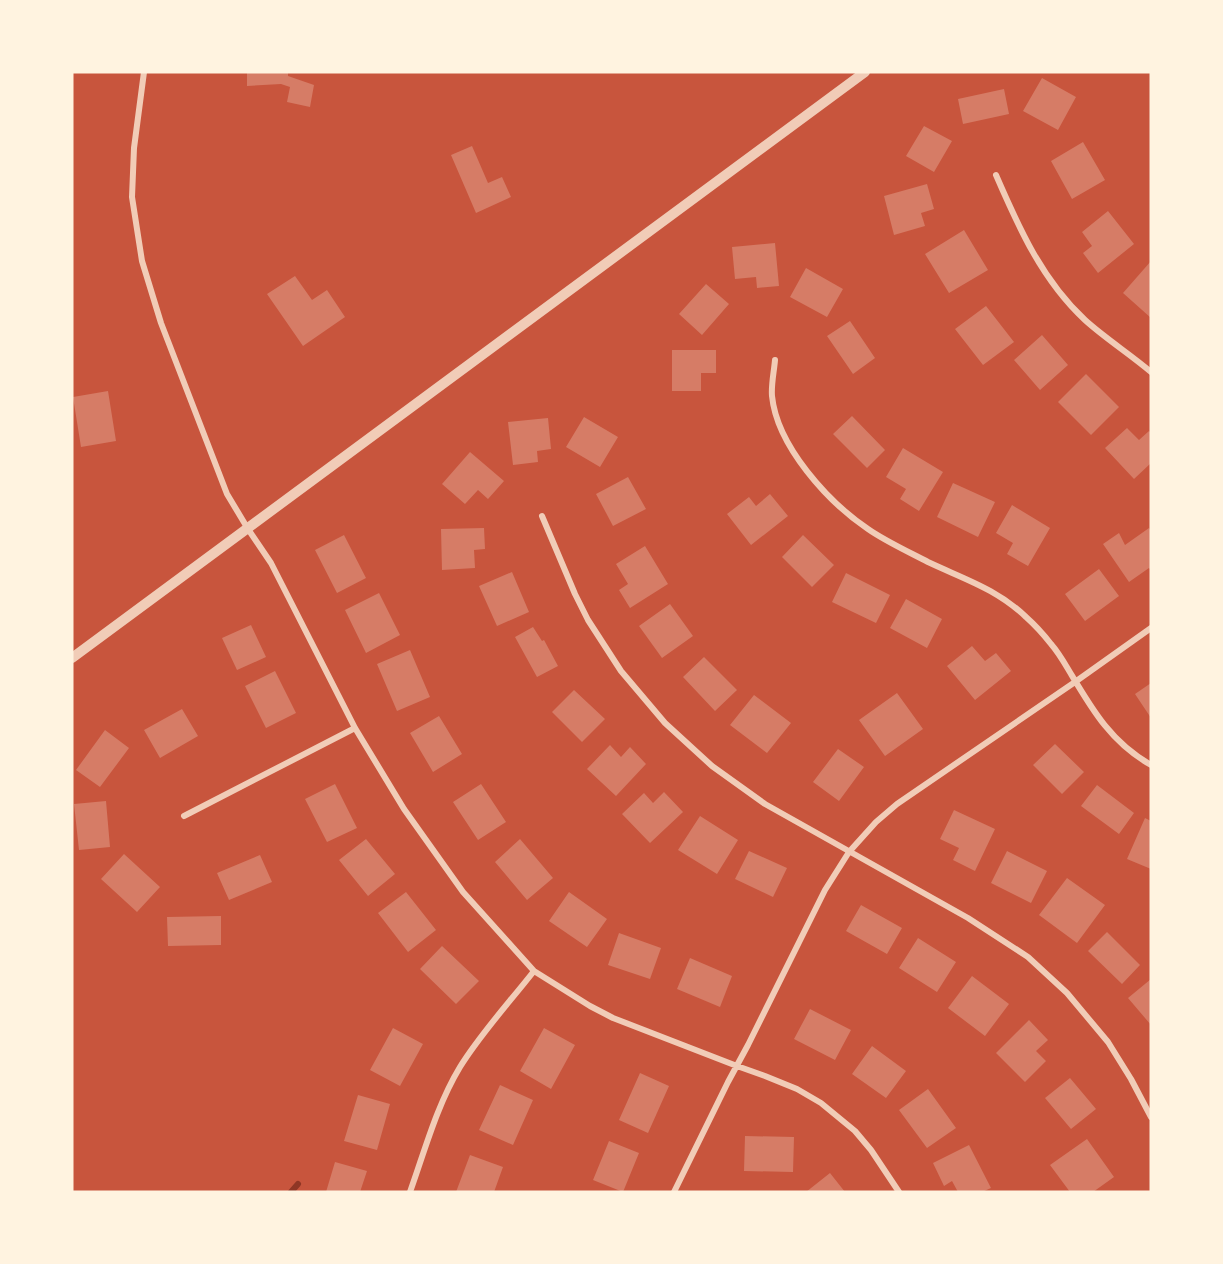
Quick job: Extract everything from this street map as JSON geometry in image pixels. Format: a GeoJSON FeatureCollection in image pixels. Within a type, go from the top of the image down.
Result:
{"type":"FeatureCollection","features":[{"type":"Feature","properties":{"kind":"street"},"geometry":{"type":"LineString","coordinates":[[144,72],[132,173],[134,208],[142,261],[160,322],[227,494],[271,563],[355,728],[404,809],[463,892],[534,971],[613,1018],[797,1089],[820,1103],[855,1131],[876,1157],[899,1192]]}},
{"type":"Feature","properties":{"kind":"street"},"geometry":{"type":"LineString","coordinates":[[72,658],[865,72]]}},
{"type":"Feature","properties":{"kind":"street"},"geometry":{"type":"LineString","coordinates":[[996,175],[1024,238],[1037,262],[1054,285],[1084,319],[1151,372]]}},
{"type":"Feature","properties":{"kind":"street"},"geometry":{"type":"LineString","coordinates":[[775,360],[771,394],[776,417],[784,436],[802,465],[820,487],[869,530],[928,562],[997,594],[1012,604],[1053,645],[1093,711],[1107,729],[1121,744],[1151,765]]}},
{"type":"Feature","properties":{"kind":"street"},"geometry":{"type":"LineString","coordinates":[[542,516],[575,594],[604,647],[665,723],[712,766],[756,797],[849,852],[976,922],[1028,957],[1067,993],[1108,1042],[1151,1117]]}},
{"type":"Feature","properties":{"kind":"street"},"geometry":{"type":"LineString","coordinates":[[674,1192],[825,890],[849,852],[876,822],[897,804],[1151,628]]}},
{"type":"Feature","properties":{"kind":"street"},"geometry":{"type":"LineString","coordinates":[[184,816],[355,728]]}},
{"type":"Feature","properties":{"kind":"street"},"geometry":{"type":"LineString","coordinates":[[410,1192],[439,1112],[460,1067],[534,971]]}},
{"type":"Feature","properties":{"kind":"building"},"geometry":{"type":"Polygon","coordinates":[[[247,72],[288,72],[288,76],[314,85],[310,107],[287,102],[290,87],[281,84],[247,86],[247,72]]]}},
{"type":"Feature","properties":{"kind":"building"},"geometry":{"type":"Polygon","coordinates":[[[1042,78],[1076,97],[1058,130],[1023,111],[1042,78]]]}},
{"type":"Feature","properties":{"kind":"building"},"geometry":{"type":"Polygon","coordinates":[[[1004,89],[1009,114],[963,124],[958,99],[1004,89]]]}},
{"type":"Feature","properties":{"kind":"building"},"geometry":{"type":"Polygon","coordinates":[[[924,126],[952,141],[934,172],[906,156],[924,126]]]}},
{"type":"Feature","properties":{"kind":"building"},"geometry":{"type":"Polygon","coordinates":[[[1083,142],[1105,180],[1072,199],[1051,161],[1083,142]]]}},
{"type":"Feature","properties":{"kind":"building"},"geometry":{"type":"Polygon","coordinates":[[[472,146],[488,183],[502,177],[511,197],[476,213],[451,155],[472,146]]]}},
{"type":"Feature","properties":{"kind":"building"},"geometry":{"type":"Polygon","coordinates":[[[927,184],[934,209],[921,213],[925,226],[894,235],[884,196],[927,184]]]}},
{"type":"Feature","properties":{"kind":"building"},"geometry":{"type":"Polygon","coordinates":[[[1108,211],[1134,244],[1098,273],[1083,253],[1092,246],[1082,232],[1108,211]]]}},
{"type":"Feature","properties":{"kind":"building"},"geometry":{"type":"Polygon","coordinates":[[[964,230],[988,270],[949,293],[925,254],[964,230]]]}},
{"type":"Feature","properties":{"kind":"building"},"geometry":{"type":"Polygon","coordinates":[[[775,243],[779,286],[757,288],[756,277],[735,279],[732,247],[775,243]]]}},
{"type":"Feature","properties":{"kind":"building"},"geometry":{"type":"Polygon","coordinates":[[[1151,261],[1151,318],[1123,293],[1151,261]]]}},
{"type":"Feature","properties":{"kind":"building"},"geometry":{"type":"Polygon","coordinates":[[[806,268],[843,289],[827,317],[790,297],[806,268]]]}},
{"type":"Feature","properties":{"kind":"building"},"geometry":{"type":"Polygon","coordinates":[[[295,276],[312,300],[327,290],[345,317],[303,346],[267,294],[295,276]]]}},
{"type":"Feature","properties":{"kind":"building"},"geometry":{"type":"Polygon","coordinates":[[[706,284],[729,304],[702,335],[679,314],[706,284]]]}},
{"type":"Feature","properties":{"kind":"building"},"geometry":{"type":"Polygon","coordinates":[[[986,306],[1014,342],[983,365],[955,329],[986,306]]]}},
{"type":"Feature","properties":{"kind":"building"},"geometry":{"type":"Polygon","coordinates":[[[850,321],[875,358],[853,374],[827,336],[850,321]]]}},
{"type":"Feature","properties":{"kind":"building"},"geometry":{"type":"Polygon","coordinates":[[[1042,335],[1068,365],[1040,390],[1014,360],[1042,335]]]}},
{"type":"Feature","properties":{"kind":"building"},"geometry":{"type":"Polygon","coordinates":[[[672,350],[716,350],[716,373],[701,373],[701,391],[672,391],[672,350]]]}},
{"type":"Feature","properties":{"kind":"building"},"geometry":{"type":"Polygon","coordinates":[[[1086,374],[1119,407],[1091,435],[1058,402],[1086,374]]]}},
{"type":"Feature","properties":{"kind":"building"},"geometry":{"type":"Polygon","coordinates":[[[108,391],[116,441],[81,447],[73,397],[108,391]]]}},
{"type":"Feature","properties":{"kind":"building"},"geometry":{"type":"Polygon","coordinates":[[[852,416],[885,450],[867,468],[833,434],[852,416]]]}},
{"type":"Feature","properties":{"kind":"building"},"geometry":{"type":"Polygon","coordinates":[[[584,417],[618,437],[600,467],[566,447],[584,417]]]}},
{"type":"Feature","properties":{"kind":"building"},"geometry":{"type":"Polygon","coordinates":[[[548,418],[551,449],[537,451],[538,462],[513,465],[508,422],[548,418]]]}},
{"type":"Feature","properties":{"kind":"building"},"geometry":{"type":"Polygon","coordinates":[[[1127,428],[1139,440],[1149,431],[1151,433],[1151,463],[1134,479],[1105,448],[1127,428]]]}},
{"type":"Feature","properties":{"kind":"building"},"geometry":{"type":"Polygon","coordinates":[[[903,448],[943,472],[919,511],[900,499],[906,489],[886,477],[903,448]]]}},
{"type":"Feature","properties":{"kind":"building"},"geometry":{"type":"Polygon","coordinates":[[[470,452],[504,481],[488,499],[478,490],[465,504],[442,484],[470,452]]]}},
{"type":"Feature","properties":{"kind":"building"},"geometry":{"type":"Polygon","coordinates":[[[628,477],[646,509],[613,526],[596,494],[628,477]]]}},
{"type":"Feature","properties":{"kind":"building"},"geometry":{"type":"Polygon","coordinates":[[[953,483],[995,502],[978,537],[937,517],[953,483]]]}},
{"type":"Feature","properties":{"kind":"building"},"geometry":{"type":"Polygon","coordinates":[[[770,494],[788,516],[751,545],[727,514],[749,497],[756,506],[770,494]]]}},
{"type":"Feature","properties":{"kind":"building"},"geometry":{"type":"Polygon","coordinates":[[[1012,505],[1050,528],[1028,566],[1007,554],[1013,543],[996,533],[1012,505]]]}},
{"type":"Feature","properties":{"kind":"building"},"geometry":{"type":"Polygon","coordinates":[[[484,528],[485,549],[474,550],[475,568],[442,570],[441,529],[484,528]]]}},
{"type":"Feature","properties":{"kind":"building"},"geometry":{"type":"Polygon","coordinates":[[[1149,528],[1151,531],[1151,570],[1149,568],[1129,582],[1103,544],[1119,533],[1125,545],[1149,528]]]}},
{"type":"Feature","properties":{"kind":"building"},"geometry":{"type":"Polygon","coordinates":[[[344,535],[366,578],[337,593],[315,550],[344,535]]]}},
{"type":"Feature","properties":{"kind":"building"},"geometry":{"type":"Polygon","coordinates":[[[803,535],[834,565],[812,587],[782,557],[803,535]]]}},
{"type":"Feature","properties":{"kind":"building"},"geometry":{"type":"Polygon","coordinates":[[[645,546],[668,584],[630,608],[619,590],[628,584],[616,564],[645,546]]]}},
{"type":"Feature","properties":{"kind":"building"},"geometry":{"type":"Polygon","coordinates":[[[1099,569],[1119,596],[1085,621],[1065,594],[1099,569]]]}},
{"type":"Feature","properties":{"kind":"building"},"geometry":{"type":"Polygon","coordinates":[[[512,572],[529,612],[497,626],[479,586],[512,572]]]}},
{"type":"Feature","properties":{"kind":"building"},"geometry":{"type":"Polygon","coordinates":[[[846,573],[890,595],[876,623],[832,602],[846,573]]]}},
{"type":"Feature","properties":{"kind":"building"},"geometry":{"type":"Polygon","coordinates":[[[379,593],[400,635],[366,653],[345,610],[379,593]]]}},
{"type":"Feature","properties":{"kind":"building"},"geometry":{"type":"Polygon","coordinates":[[[906,599],[942,619],[927,648],[890,628],[906,599]]]}},
{"type":"Feature","properties":{"kind":"building"},"geometry":{"type":"Polygon","coordinates":[[[670,604],[693,636],[662,658],[639,626],[670,604]]]}},
{"type":"Feature","properties":{"kind":"building"},"geometry":{"type":"Polygon","coordinates":[[[251,625],[266,657],[237,670],[222,638],[251,625]]]}},
{"type":"Feature","properties":{"kind":"building"},"geometry":{"type":"Polygon","coordinates":[[[533,627],[542,641],[544,640],[558,666],[537,677],[515,637],[533,627]]]}},
{"type":"Feature","properties":{"kind":"building"},"geometry":{"type":"Polygon","coordinates":[[[972,646],[985,661],[996,653],[1011,671],[975,700],[947,666],[972,646]]]}},
{"type":"Feature","properties":{"kind":"building"},"geometry":{"type":"Polygon","coordinates":[[[410,650],[430,697],[397,711],[377,664],[410,650]]]}},
{"type":"Feature","properties":{"kind":"building"},"geometry":{"type":"Polygon","coordinates":[[[704,657],[737,690],[715,711],[683,677],[704,657]]]}},
{"type":"Feature","properties":{"kind":"building"},"geometry":{"type":"Polygon","coordinates":[[[275,671],[296,713],[266,728],[245,686],[275,671]]]}},
{"type":"Feature","properties":{"kind":"building"},"geometry":{"type":"Polygon","coordinates":[[[1151,683],[1151,718],[1135,694],[1151,683]]]}},
{"type":"Feature","properties":{"kind":"building"},"geometry":{"type":"Polygon","coordinates":[[[574,690],[605,719],[582,742],[552,712],[574,690]]]}},
{"type":"Feature","properties":{"kind":"building"},"geometry":{"type":"Polygon","coordinates":[[[897,693],[923,729],[885,756],[859,720],[897,693]]]}},
{"type":"Feature","properties":{"kind":"building"},"geometry":{"type":"Polygon","coordinates":[[[754,695],[791,723],[767,753],[730,725],[754,695]]]}},
{"type":"Feature","properties":{"kind":"building"},"geometry":{"type":"Polygon","coordinates":[[[182,709],[198,736],[160,758],[144,730],[182,709]]]}},
{"type":"Feature","properties":{"kind":"building"},"geometry":{"type":"Polygon","coordinates":[[[439,716],[462,754],[433,772],[410,733],[439,716]]]}},
{"type":"Feature","properties":{"kind":"building"},"geometry":{"type":"Polygon","coordinates":[[[105,730],[129,748],[100,787],[76,770],[105,730]]]}},
{"type":"Feature","properties":{"kind":"building"},"geometry":{"type":"Polygon","coordinates":[[[1055,744],[1084,772],[1062,794],[1033,765],[1055,744]]]}},
{"type":"Feature","properties":{"kind":"building"},"geometry":{"type":"Polygon","coordinates":[[[610,745],[621,757],[630,747],[646,764],[616,796],[587,769],[610,745]]]}},
{"type":"Feature","properties":{"kind":"building"},"geometry":{"type":"Polygon","coordinates":[[[838,749],[864,767],[839,801],[813,782],[838,749]]]}},
{"type":"Feature","properties":{"kind":"building"},"geometry":{"type":"Polygon","coordinates":[[[335,784],[357,828],[327,842],[305,799],[335,784]]]}},
{"type":"Feature","properties":{"kind":"building"},"geometry":{"type":"Polygon","coordinates":[[[481,784],[506,822],[478,840],[453,802],[481,784]]]}},
{"type":"Feature","properties":{"kind":"building"},"geometry":{"type":"Polygon","coordinates":[[[1097,785],[1134,813],[1119,834],[1081,806],[1097,785]]]}},
{"type":"Feature","properties":{"kind":"building"},"geometry":{"type":"Polygon","coordinates":[[[664,792],[683,812],[650,843],[622,814],[644,793],[653,803],[664,792]]]}},
{"type":"Feature","properties":{"kind":"building"},"geometry":{"type":"Polygon","coordinates":[[[106,801],[110,847],[79,850],[74,804],[106,801]]]}},
{"type":"Feature","properties":{"kind":"building"},"geometry":{"type":"Polygon","coordinates":[[[954,810],[995,829],[975,871],[953,860],[959,848],[940,839],[954,810]]]}},
{"type":"Feature","properties":{"kind":"building"},"geometry":{"type":"Polygon","coordinates":[[[700,816],[738,840],[717,874],[678,850],[700,816]]]}},
{"type":"Feature","properties":{"kind":"building"},"geometry":{"type":"Polygon","coordinates":[[[1145,818],[1151,821],[1151,869],[1127,859],[1145,818]]]}},
{"type":"Feature","properties":{"kind":"building"},"geometry":{"type":"Polygon","coordinates":[[[366,839],[395,874],[368,896],[339,860],[366,839]]]}},
{"type":"Feature","properties":{"kind":"building"},"geometry":{"type":"Polygon","coordinates":[[[520,839],[553,878],[527,900],[495,862],[520,839]]]}},
{"type":"Feature","properties":{"kind":"building"},"geometry":{"type":"Polygon","coordinates":[[[749,851],[787,868],[773,897],[735,879],[749,851]]]}},
{"type":"Feature","properties":{"kind":"building"},"geometry":{"type":"Polygon","coordinates":[[[1007,851],[1047,871],[1031,903],[991,883],[1007,851]]]}},
{"type":"Feature","properties":{"kind":"building"},"geometry":{"type":"Polygon","coordinates":[[[124,854],[160,887],[137,912],[101,879],[124,854]]]}},
{"type":"Feature","properties":{"kind":"building"},"geometry":{"type":"Polygon","coordinates":[[[260,855],[272,882],[229,900],[217,873],[260,855]]]}},
{"type":"Feature","properties":{"kind":"building"},"geometry":{"type":"Polygon","coordinates":[[[1067,878],[1105,905],[1077,943],[1039,915],[1067,878]]]}},
{"type":"Feature","properties":{"kind":"building"},"geometry":{"type":"Polygon","coordinates":[[[406,892],[436,930],[408,952],[378,913],[406,892]]]}},
{"type":"Feature","properties":{"kind":"building"},"geometry":{"type":"Polygon","coordinates":[[[569,892],[607,919],[587,947],[549,921],[569,892]]]}},
{"type":"Feature","properties":{"kind":"building"},"geometry":{"type":"Polygon","coordinates":[[[861,905],[902,928],[887,954],[846,931],[861,905]]]}},
{"type":"Feature","properties":{"kind":"building"},"geometry":{"type":"Polygon","coordinates":[[[221,916],[221,945],[168,946],[167,917],[221,916]]]}},
{"type":"Feature","properties":{"kind":"building"},"geometry":{"type":"Polygon","coordinates":[[[1107,932],[1140,965],[1122,984],[1088,951],[1107,932]]]}},
{"type":"Feature","properties":{"kind":"building"},"geometry":{"type":"Polygon","coordinates":[[[619,933],[661,948],[650,979],[608,965],[619,933]]]}},
{"type":"Feature","properties":{"kind":"building"},"geometry":{"type":"Polygon","coordinates":[[[918,938],[956,962],[937,992],[899,968],[918,938]]]}},
{"type":"Feature","properties":{"kind":"building"},"geometry":{"type":"Polygon","coordinates":[[[442,946],[479,981],[456,1004],[420,969],[442,946]]]}},
{"type":"Feature","properties":{"kind":"building"},"geometry":{"type":"Polygon","coordinates":[[[690,958],[732,976],[720,1007],[677,989],[690,958]]]}},
{"type":"Feature","properties":{"kind":"building"},"geometry":{"type":"Polygon","coordinates":[[[972,976],[1009,1004],[985,1036],[948,1008],[972,976]]]}},
{"type":"Feature","properties":{"kind":"building"},"geometry":{"type":"Polygon","coordinates":[[[1151,979],[1151,1025],[1128,998],[1151,979]]]}},
{"type":"Feature","properties":{"kind":"building"},"geometry":{"type":"Polygon","coordinates":[[[810,1009],[851,1030],[835,1060],[794,1039],[810,1009]]]}},
{"type":"Feature","properties":{"kind":"building"},"geometry":{"type":"Polygon","coordinates":[[[1029,1020],[1048,1040],[1036,1051],[1046,1061],[1025,1082],[996,1053],[1029,1020]]]}},
{"type":"Feature","properties":{"kind":"building"},"geometry":{"type":"Polygon","coordinates":[[[393,1028],[423,1044],[400,1086],[370,1070],[393,1028]]]}},
{"type":"Feature","properties":{"kind":"building"},"geometry":{"type":"Polygon","coordinates":[[[544,1028],[575,1045],[551,1089],[520,1071],[544,1028]]]}},
{"type":"Feature","properties":{"kind":"building"},"geometry":{"type":"Polygon","coordinates":[[[872,1046],[906,1071],[886,1098],[852,1074],[872,1046]]]}},
{"type":"Feature","properties":{"kind":"building"},"geometry":{"type":"Polygon","coordinates":[[[640,1073],[669,1086],[648,1133],[619,1120],[640,1073]]]}},
{"type":"Feature","properties":{"kind":"building"},"geometry":{"type":"Polygon","coordinates":[[[1070,1078],[1096,1109],[1071,1129],[1045,1098],[1070,1078]]]}},
{"type":"Feature","properties":{"kind":"building"},"geometry":{"type":"Polygon","coordinates":[[[500,1085],[533,1100],[513,1145],[479,1130],[500,1085]]]}},
{"type":"Feature","properties":{"kind":"building"},"geometry":{"type":"Polygon","coordinates":[[[928,1089],[956,1128],[927,1148],[899,1110],[928,1089]]]}},
{"type":"Feature","properties":{"kind":"building"},"geometry":{"type":"Polygon","coordinates":[[[358,1095],[390,1104],[377,1150],[344,1141],[358,1095]]]}},
{"type":"Feature","properties":{"kind":"building"},"geometry":{"type":"Polygon","coordinates":[[[745,1136],[794,1137],[793,1172],[744,1171],[745,1136]]]}},
{"type":"Feature","properties":{"kind":"building"},"geometry":{"type":"Polygon","coordinates":[[[1087,1139],[1114,1177],[1093,1192],[1070,1192],[1050,1165],[1087,1139]]]}},
{"type":"Feature","properties":{"kind":"building"},"geometry":{"type":"Polygon","coordinates":[[[609,1141],[639,1153],[623,1192],[593,1180],[609,1141]]]}},
{"type":"Feature","properties":{"kind":"building"},"geometry":{"type":"Polygon","coordinates":[[[969,1145],[991,1188],[982,1192],[958,1192],[952,1181],[944,1186],[933,1163],[969,1145]]]}},
{"type":"Feature","properties":{"kind":"building"},"geometry":{"type":"Polygon","coordinates":[[[470,1155],[503,1167],[494,1192],[456,1192],[470,1155]]]}},
{"type":"Feature","properties":{"kind":"building"},"geometry":{"type":"Polygon","coordinates":[[[335,1162],[367,1171],[360,1192],[326,1192],[335,1162]]]}},
{"type":"Feature","properties":{"kind":"building"},"geometry":{"type":"Polygon","coordinates":[[[830,1173],[845,1192],[806,1192],[830,1173]]]}},
{"type":"Feature","properties":{"kind":"waterway"},"geometry":{"type":"LineString","coordinates":[[291,1192],[298,1184]]}}]}
